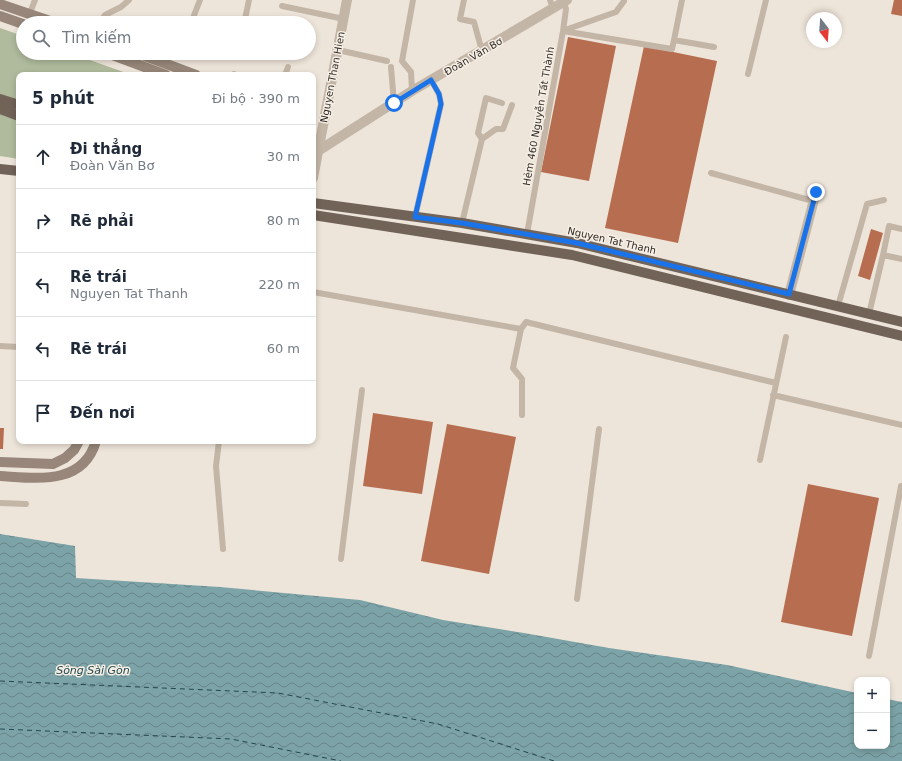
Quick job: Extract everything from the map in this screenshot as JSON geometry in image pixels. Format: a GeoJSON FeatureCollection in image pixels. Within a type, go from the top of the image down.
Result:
{"type":"FeatureCollection","features":[{"type":"Feature","properties":{"kind":"main road"},"geometry":{"type":"LineString","coordinates":[[0,4],[36,16]]}},
{"type":"Feature","properties":{"kind":"main road"},"geometry":{"type":"LineString","coordinates":[[0,16],[16,22]]}},
{"type":"Feature","properties":{"kind":"main road"},"geometry":{"type":"LineString","coordinates":[[125,60],[158,72]]}},
{"type":"Feature","properties":{"kind":"main road"},"geometry":{"type":"LineString","coordinates":[[155,60],[188,72]]}},
{"type":"Feature","properties":{"kind":"main road"},"geometry":{"type":"LineString","coordinates":[[0,99],[16,105]]}},
{"type":"Feature","properties":{"kind":"main road"},"geometry":{"type":"LineString","coordinates":[[0,109],[16,115]]}},
{"type":"Feature","properties":{"kind":"main road"},"geometry":{"type":"LineString","coordinates":[[0,168],[16,171]]}},
{"type":"Feature","properties":{"kind":"main road","name":"Nguyen Tat Thanh"},"geometry":{"type":"LineString","coordinates":[[316,203],[462,223],[618,252],[902,322]]}},
{"type":"Feature","properties":{"kind":"main road"},"geometry":{"type":"LineString","coordinates":[[316,215],[572,255],[902,336]]}},
{"type":"Feature","properties":{"kind":"main road"},"geometry":{"type":"LineString","coordinates":[[0,462],[53,464],[70,454],[77,444]]}},
{"type":"Feature","properties":{"kind":"main road"},"geometry":{"type":"LineString","coordinates":[[0,476],[45,478],[63,475],[76,468],[86,460],[95,444]]}},
{"type":"Feature","properties":{"kind":"street","name":"Nguyen Than Hien"},"geometry":{"type":"LineString","coordinates":[[316,162],[347,0]]}},
{"type":"Feature","properties":{"kind":"street","name":"Đoàn Văn Bơ"},"geometry":{"type":"LineString","coordinates":[[318,151],[412,91],[482,51],[551,4],[566,1]]}},
{"type":"Feature","properties":{"kind":"street"},"geometry":{"type":"LineString","coordinates":[[789,294],[815,197]]}},
{"type":"Feature","properties":{"kind":"lane"},"geometry":{"type":"LineString","coordinates":[[30,14],[35,0]]}},
{"type":"Feature","properties":{"kind":"lane"},"geometry":{"type":"LineString","coordinates":[[104,16],[121,7],[129,0]]}},
{"type":"Feature","properties":{"kind":"lane"},"geometry":{"type":"LineString","coordinates":[[194,16],[200,0]]}},
{"type":"Feature","properties":{"kind":"lane"},"geometry":{"type":"LineString","coordinates":[[246,16],[249,0]]}},
{"type":"Feature","properties":{"kind":"lane"},"geometry":{"type":"LineString","coordinates":[[412,91],[411,72],[402,61],[414,0]]}},
{"type":"Feature","properties":{"kind":"lane"},"geometry":{"type":"LineString","coordinates":[[464,0],[460,19],[474,22],[482,51]]}},
{"type":"Feature","properties":{"kind":"lane"},"geometry":{"type":"LineString","coordinates":[[563,31],[672,49],[682,0]]}},
{"type":"Feature","properties":{"kind":"lane"},"geometry":{"type":"LineString","coordinates":[[748,74],[766,0]]}},
{"type":"Feature","properties":{"kind":"lane","name":"Hẻm 460 Nguyễn Tất Thành"},"geometry":{"type":"LineString","coordinates":[[527,234],[563,31],[566,1]]}},
{"type":"Feature","properties":{"kind":"lane"},"geometry":{"type":"LineString","coordinates":[[563,31],[616,12],[624,1]]}},
{"type":"Feature","properties":{"kind":"lane"},"geometry":{"type":"LineString","coordinates":[[282,6],[344,19]]}},
{"type":"Feature","properties":{"kind":"lane"},"geometry":{"type":"LineString","coordinates":[[674,40],[714,47]]}},
{"type":"Feature","properties":{"kind":"lane"},"geometry":{"type":"LineString","coordinates":[[338,50],[388,61]]}},
{"type":"Feature","properties":{"kind":"lane"},"geometry":{"type":"LineString","coordinates":[[286,72],[288,67]]}},
{"type":"Feature","properties":{"kind":"lane"},"geometry":{"type":"LineString","coordinates":[[391,68],[394,103]]}},
{"type":"Feature","properties":{"kind":"lane"},"geometry":{"type":"LineString","coordinates":[[415,217],[441,104],[439,94],[431,80]]}},
{"type":"Feature","properties":{"kind":"lane"},"geometry":{"type":"LineString","coordinates":[[482,139],[478,133],[486,98],[502,103]]}},
{"type":"Feature","properties":{"kind":"lane"},"geometry":{"type":"LineString","coordinates":[[462,223],[482,139],[496,129],[503,129],[512,105]]}},
{"type":"Feature","properties":{"kind":"lane"},"geometry":{"type":"LineString","coordinates":[[711,173],[815,197]]}},
{"type":"Feature","properties":{"kind":"lane"},"geometry":{"type":"LineString","coordinates":[[838,306],[867,204],[884,200]]}},
{"type":"Feature","properties":{"kind":"lane"},"geometry":{"type":"LineString","coordinates":[[869,314],[889,226],[902,229]]}},
{"type":"Feature","properties":{"kind":"lane"},"geometry":{"type":"LineString","coordinates":[[883,255],[902,259]]}},
{"type":"Feature","properties":{"kind":"lane"},"geometry":{"type":"LineString","coordinates":[[316,293],[521,329]]}},
{"type":"Feature","properties":{"kind":"lane"},"geometry":{"type":"LineString","coordinates":[[522,415],[522,379],[512,368],[521,329],[526,322],[776,383]]}},
{"type":"Feature","properties":{"kind":"lane"},"geometry":{"type":"LineString","coordinates":[[760,460],[786,337]]}},
{"type":"Feature","properties":{"kind":"lane"},"geometry":{"type":"LineString","coordinates":[[0,346],[16,347]]}},
{"type":"Feature","properties":{"kind":"lane"},"geometry":{"type":"LineString","coordinates":[[341,559],[362,390]]}},
{"type":"Feature","properties":{"kind":"lane"},"geometry":{"type":"LineString","coordinates":[[773,395],[902,425]]}},
{"type":"Feature","properties":{"kind":"lane"},"geometry":{"type":"LineString","coordinates":[[577,599],[599,429]]}},
{"type":"Feature","properties":{"kind":"lane"},"geometry":{"type":"LineString","coordinates":[[218,444],[216,466],[223,549]]}},
{"type":"Feature","properties":{"kind":"lane"},"geometry":{"type":"LineString","coordinates":[[869,656],[901,486]]}},
{"type":"Feature","properties":{"kind":"lane"},"geometry":{"type":"LineString","coordinates":[[0,503],[26,504]]}},
{"type":"Feature","properties":{"kind":"green space"},"geometry":{"type":"Polygon","coordinates":[[[0,28],[16,34],[16,60],[90,60],[124,72],[16,72],[16,159],[0,156],[0,28]]]}},
{"type":"Feature","properties":{"kind":"water","name":"Sông Sài Gòn"},"geometry":{"type":"Polygon","coordinates":[[[0,534],[75,546],[76,578],[220,587],[360,600],[443,620],[609,648],[727,665],[854,692],[854,749],[890,749],[890,700],[902,702],[902,761],[0,761],[0,534]]]}},
{"type":"Feature","properties":{"kind":"building"},"geometry":{"type":"Polygon","coordinates":[[[894,0],[902,0],[902,16],[891,14],[894,0]]]}},
{"type":"Feature","properties":{"kind":"building"},"geometry":{"type":"Polygon","coordinates":[[[568,37],[616,46],[589,181],[541,172],[568,37]]]}},
{"type":"Feature","properties":{"kind":"building"},"geometry":{"type":"Polygon","coordinates":[[[644,46],[717,61],[678,243],[605,228],[644,46]]]}},
{"type":"Feature","properties":{"kind":"building"},"geometry":{"type":"Polygon","coordinates":[[[871,229],[883,233],[870,280],[858,276],[871,229]]]}},
{"type":"Feature","properties":{"kind":"building"},"geometry":{"type":"Polygon","coordinates":[[[373,413],[433,422],[422,494],[363,486],[373,413]]]}},
{"type":"Feature","properties":{"kind":"building"},"geometry":{"type":"Polygon","coordinates":[[[447,424],[516,437],[489,574],[421,561],[447,424]]]}},
{"type":"Feature","properties":{"kind":"building"},"geometry":{"type":"Polygon","coordinates":[[[0,428],[4,428],[3,449],[0,449],[0,428]]]}},
{"type":"Feature","properties":{"kind":"building"},"geometry":{"type":"Polygon","coordinates":[[[808,484],[879,498],[852,636],[781,622],[808,484]]]}},
{"type":"Feature","properties":{"kind":"ferry route"},"geometry":{"type":"LineString","coordinates":[[0,681],[278,693],[438,724],[554,761]]}},
{"type":"Feature","properties":{"kind":"ferry route"},"geometry":{"type":"LineString","coordinates":[[0,729],[231,739],[341,761]]}},
{"type":"Feature","properties":{"kind":"route"},"geometry":{"type":"LineString","coordinates":[[394,103],[431,80],[439,94],[441,104],[415,217],[462,223],[577,243],[789,294],[816,192]]}}]}
